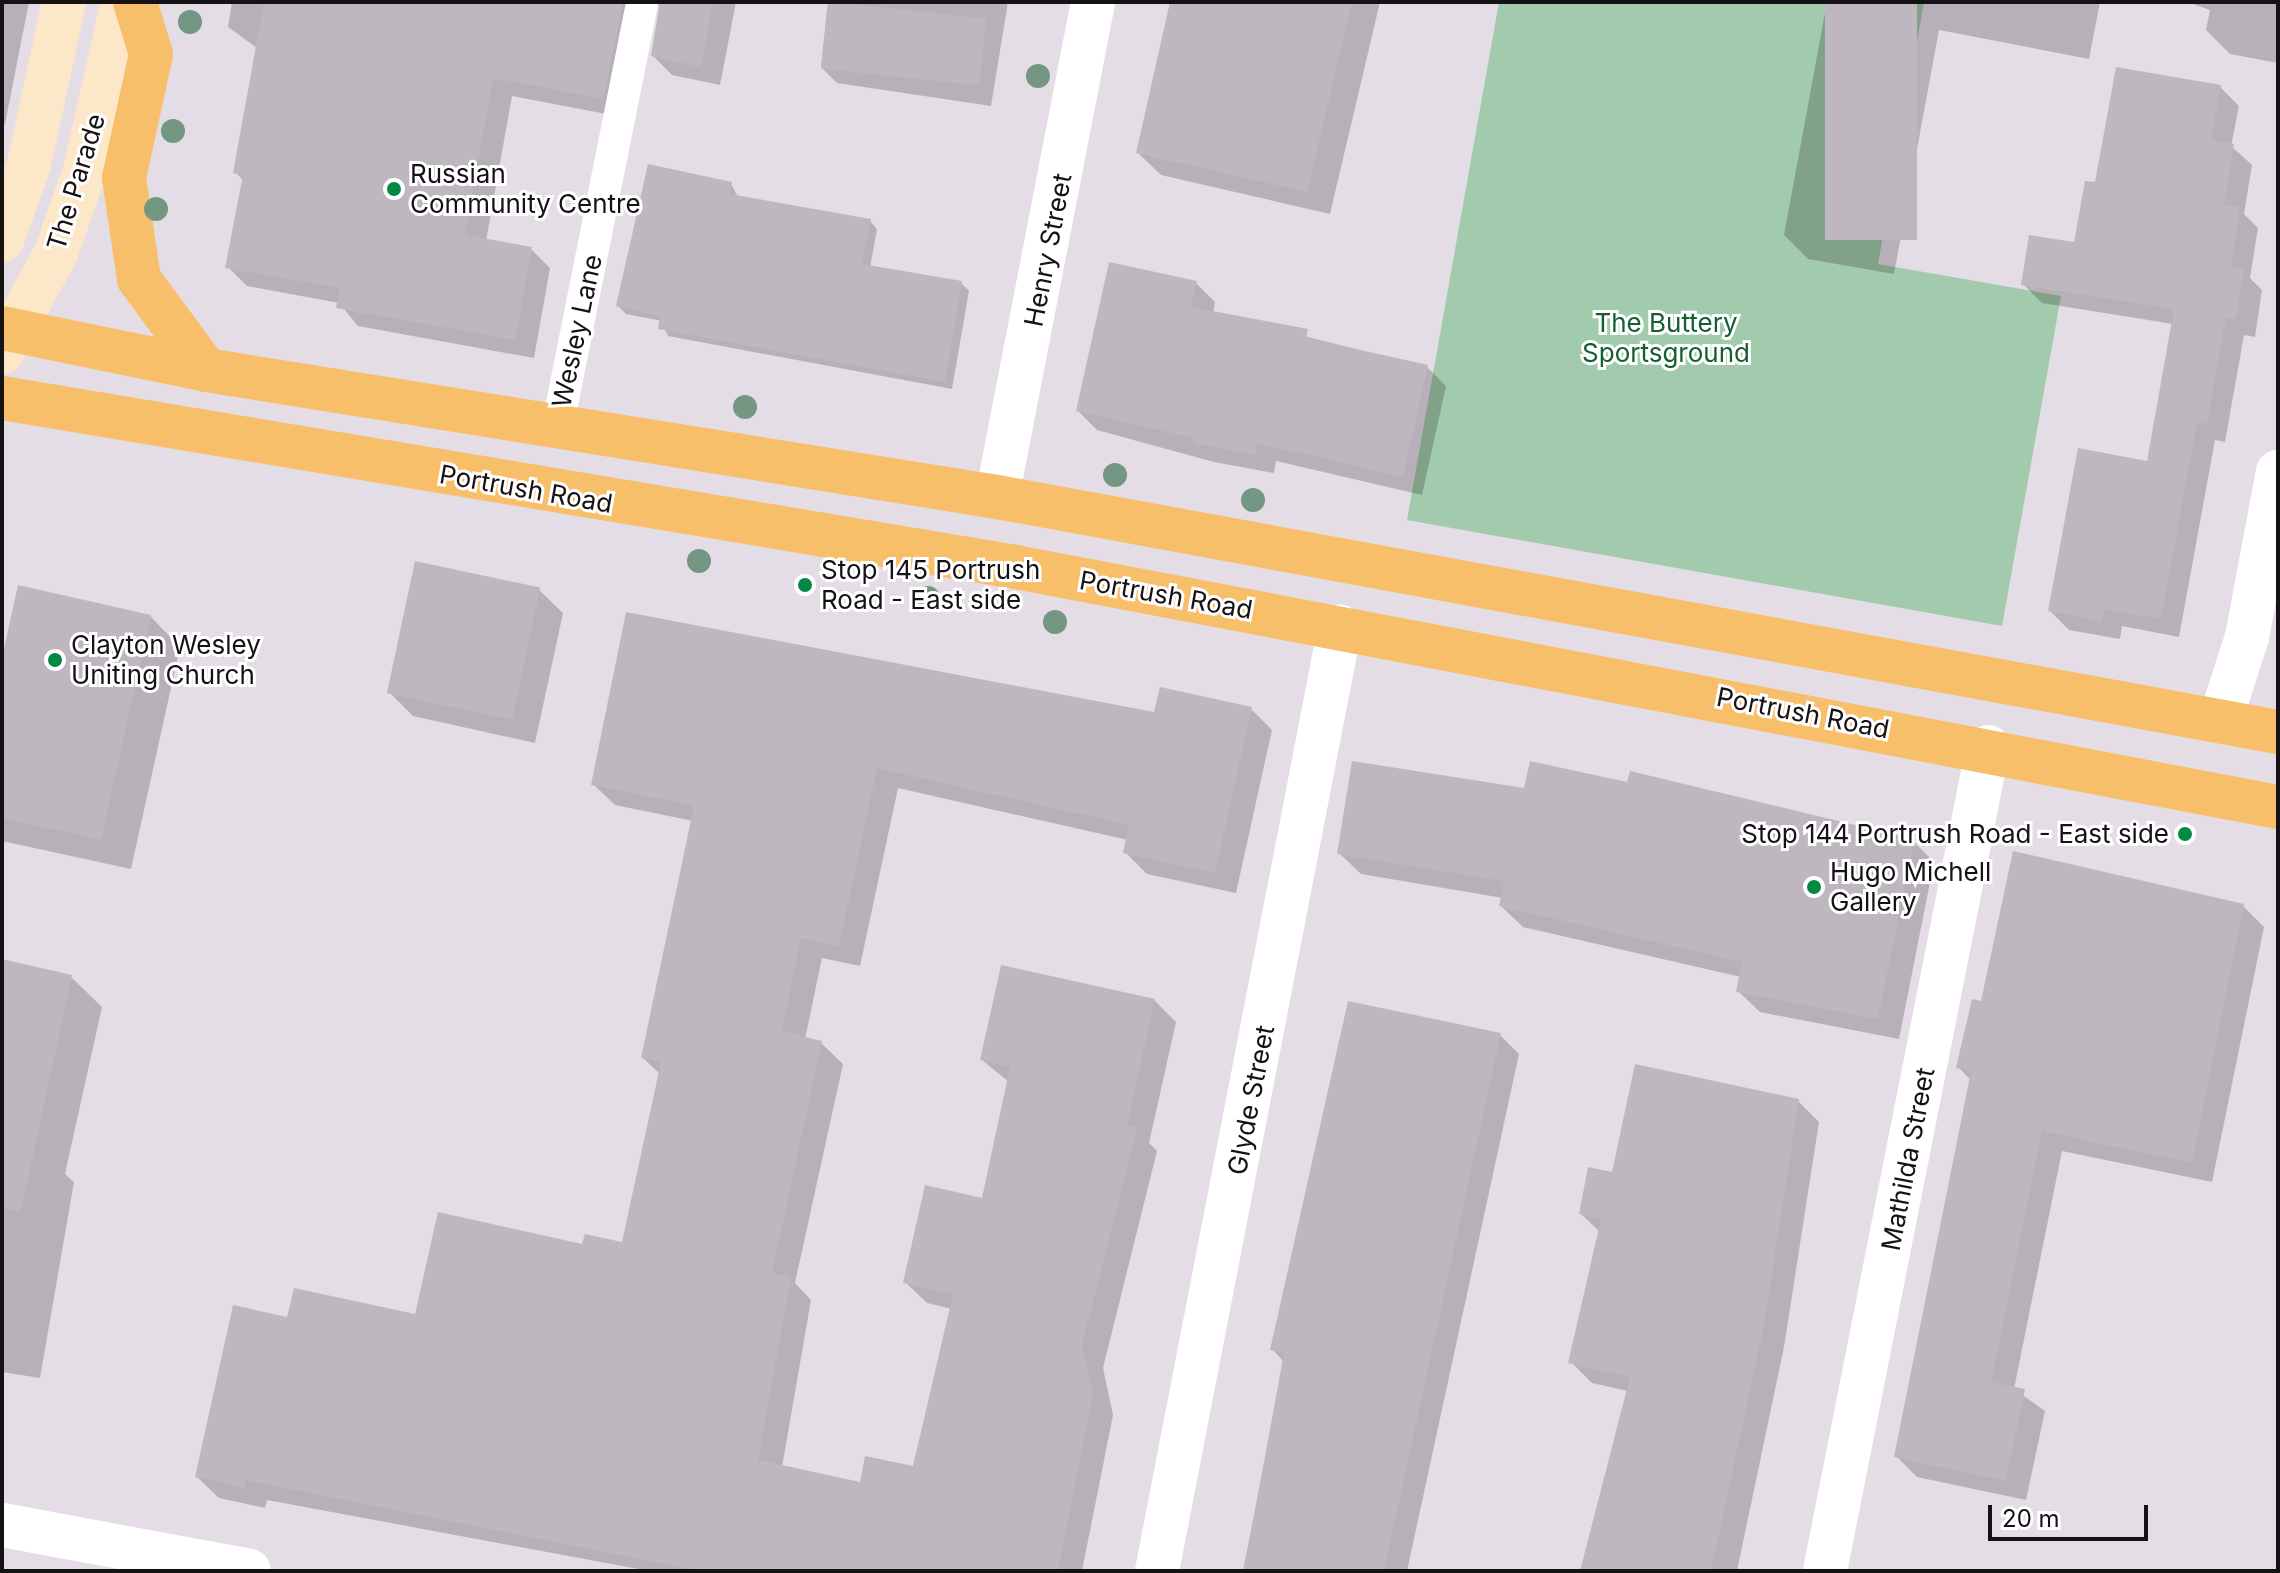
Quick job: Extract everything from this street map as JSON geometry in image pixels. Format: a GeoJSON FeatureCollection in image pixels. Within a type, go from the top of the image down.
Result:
{"type":"FeatureCollection","features":[{"type":"Feature","properties":{"kind":"highway"},"geometry":{"type":"LineString","coordinates":[[135,2],[151,54],[124,178],[139,279],[206,370]]}},
{"type":"Feature","properties":{"kind":"highway"},"geometry":{"type":"LineString","coordinates":[[6,336],[997,497],[2257,732]]}},
{"type":"Feature","properties":{"kind":"highway","name":"Portrush Road"},"geometry":{"type":"LineString","coordinates":[[2,398],[1340,627],[1988,747],[2278,807]]}},
{"type":"Feature","properties":{"kind":"main road","name":"The Parade"},"geometry":{"type":"LineString","coordinates":[[2,240],[29,164],[64,2]]}},
{"type":"Feature","properties":{"kind":"main road","name":"The Parade"},"geometry":{"type":"LineString","coordinates":[[6,336],[56,253],[85,170],[123,2]]}},
{"type":"Feature","properties":{"kind":"street","name":"Henry Street"},"geometry":{"type":"LineString","coordinates":[[997,497],[1093,2]]}},
{"type":"Feature","properties":{"kind":"street"},"geometry":{"type":"LineString","coordinates":[[2257,732],[2247,637],[2278,472]]}},
{"type":"Feature","properties":{"kind":"street","name":"Glyde Street"},"geometry":{"type":"LineString","coordinates":[[1157,1571],[1340,627]]}},
{"type":"Feature","properties":{"kind":"street","name":"Mathilda Street"},"geometry":{"type":"LineString","coordinates":[[1825,1571],[1988,747]]}},
{"type":"Feature","properties":{"kind":"street"},"geometry":{"type":"LineString","coordinates":[[2,1525],[249,1571]]}},
{"type":"Feature","properties":{"kind":"lane","name":"Wesley Lane"},"geometry":{"type":"LineString","coordinates":[[558,424],[642,2]]}},
{"type":"Feature","properties":{"kind":"green space","name":"The Buttery Sportsground"},"geometry":{"type":"Polygon","coordinates":[[[1499,2],[1924,2],[1878,264],[2061,296],[2002,626],[1407,520],[1499,2]]]}},
{"type":"Feature","properties":{"kind":"building"},"geometry":{"type":"Polygon","coordinates":[[[264,2],[623,2],[603,99],[493,78],[465,235],[532,247],[515,340],[336,308],[340,288],[225,268],[243,175],[233,173],[264,2]]]}},
{"type":"Feature","properties":{"kind":"building"},"geometry":{"type":"Polygon","coordinates":[[[660,2],[713,2],[701,67],[651,56],[660,2]]]}},
{"type":"Feature","properties":{"kind":"building"},"geometry":{"type":"Polygon","coordinates":[[[828,2],[986,19],[979,85],[821,69],[828,2]]]}},
{"type":"Feature","properties":{"kind":"building"},"geometry":{"type":"Polygon","coordinates":[[[1170,2],[1352,2],[1307,192],[1136,153],[1170,2]]]}},
{"type":"Feature","properties":{"kind":"building"},"geometry":{"type":"Polygon","coordinates":[[[1825,2],[1917,2],[1917,240],[1825,240],[1825,2]]]}},
{"type":"Feature","properties":{"kind":"building"},"geometry":{"type":"Polygon","coordinates":[[[2116,67],[2221,85],[2211,140],[2234,144],[2224,205],[2240,207],[2231,267],[2244,269],[2236,319],[2226,317],[2207,424],[2197,422],[2161,619],[2104,609],[2102,621],[2048,611],[2078,448],[2147,461],[2174,309],[2021,285],[2029,235],[2074,242],[2085,181],[2095,182],[2116,67]]]}},
{"type":"Feature","properties":{"kind":"building"},"geometry":{"type":"Polygon","coordinates":[[[648,164],[732,182],[730,194],[871,219],[862,264],[962,281],[945,382],[658,329],[660,316],[616,306],[648,164]]]}},
{"type":"Feature","properties":{"kind":"building"},"geometry":{"type":"Polygon","coordinates":[[[1109,262],[1197,281],[1191,307],[1308,329],[1306,338],[1428,365],[1403,477],[1257,443],[1255,455],[1193,443],[1194,438],[1076,411],[1109,262]]]}},
{"type":"Feature","properties":{"kind":"building"},"geometry":{"type":"Polygon","coordinates":[[[415,561],[540,588],[512,720],[387,693],[415,561]]]}},
{"type":"Feature","properties":{"kind":"building"},"geometry":{"type":"Polygon","coordinates":[[[18,585],[151,615],[101,840],[2,818],[2,658],[18,585]]]}},
{"type":"Feature","properties":{"kind":"building"},"geometry":{"type":"Polygon","coordinates":[[[626,612],[1154,712],[1160,687],[1252,707],[1215,873],[1123,853],[1129,825],[877,768],[839,946],[801,938],[782,1031],[822,1041],[772,1273],[791,1277],[758,1460],[860,1482],[865,1456],[913,1466],[953,1294],[903,1283],[925,1185],[982,1198],[1010,1067],[980,1060],[1001,965],[1155,999],[1127,1126],[1137,1128],[1082,1345],[1093,1393],[1058,1571],[701,1571],[246,1480],[244,1488],[195,1477],[233,1305],[287,1317],[294,1288],[415,1314],[438,1212],[582,1244],[585,1234],[622,1242],[661,1062],[641,1058],[694,806],[591,785],[626,612]]]}},
{"type":"Feature","properties":{"kind":"building"},"geometry":{"type":"Polygon","coordinates":[[[1352,761],[1524,788],[1530,761],[1627,782],[1630,771],[1914,839],[1878,1019],[1736,992],[1742,962],[1499,906],[1504,881],[1337,854],[1352,761]]]}},
{"type":"Feature","properties":{"kind":"building"},"geometry":{"type":"Polygon","coordinates":[[[2013,851],[2244,904],[2192,1163],[2042,1131],[1991,1382],[2025,1389],[2006,1481],[1894,1457],[1971,1071],[1956,1068],[1972,999],[1981,1001],[2013,851]]]}},
{"type":"Feature","properties":{"kind":"building"},"geometry":{"type":"Polygon","coordinates":[[[2,959],[72,975],[21,1211],[2,1209],[2,959]]]}},
{"type":"Feature","properties":{"kind":"building"},"geometry":{"type":"Polygon","coordinates":[[[1348,1001],[1501,1033],[1384,1571],[1244,1571],[1284,1353],[1270,1350],[1348,1001]]]}},
{"type":"Feature","properties":{"kind":"building"},"geometry":{"type":"Polygon","coordinates":[[[1635,1064],[1799,1099],[1764,1325],[1711,1571],[1580,1571],[1630,1377],[1568,1363],[1601,1219],[1579,1214],[1588,1167],[1612,1172],[1635,1064]]]}},
{"type":"Feature","properties":{"kind":"place","name":"Russian Community Centre"},"geometry":{"type":"Point","coordinates":[394,189]}},
{"type":"Feature","properties":{"kind":"place","name":"Stop 145 Portrush Road - East side"},"geometry":{"type":"Point","coordinates":[805,585]}},
{"type":"Feature","properties":{"kind":"place","name":"Clayton Wesley Uniting Church"},"geometry":{"type":"Point","coordinates":[55,660]}},
{"type":"Feature","properties":{"kind":"place","name":"Stop 144 Portrush Road - East side"},"geometry":{"type":"Point","coordinates":[2185,834]}},
{"type":"Feature","properties":{"kind":"place","name":"Hugo Michell Gallery"},"geometry":{"type":"Point","coordinates":[1814,887]}}]}
